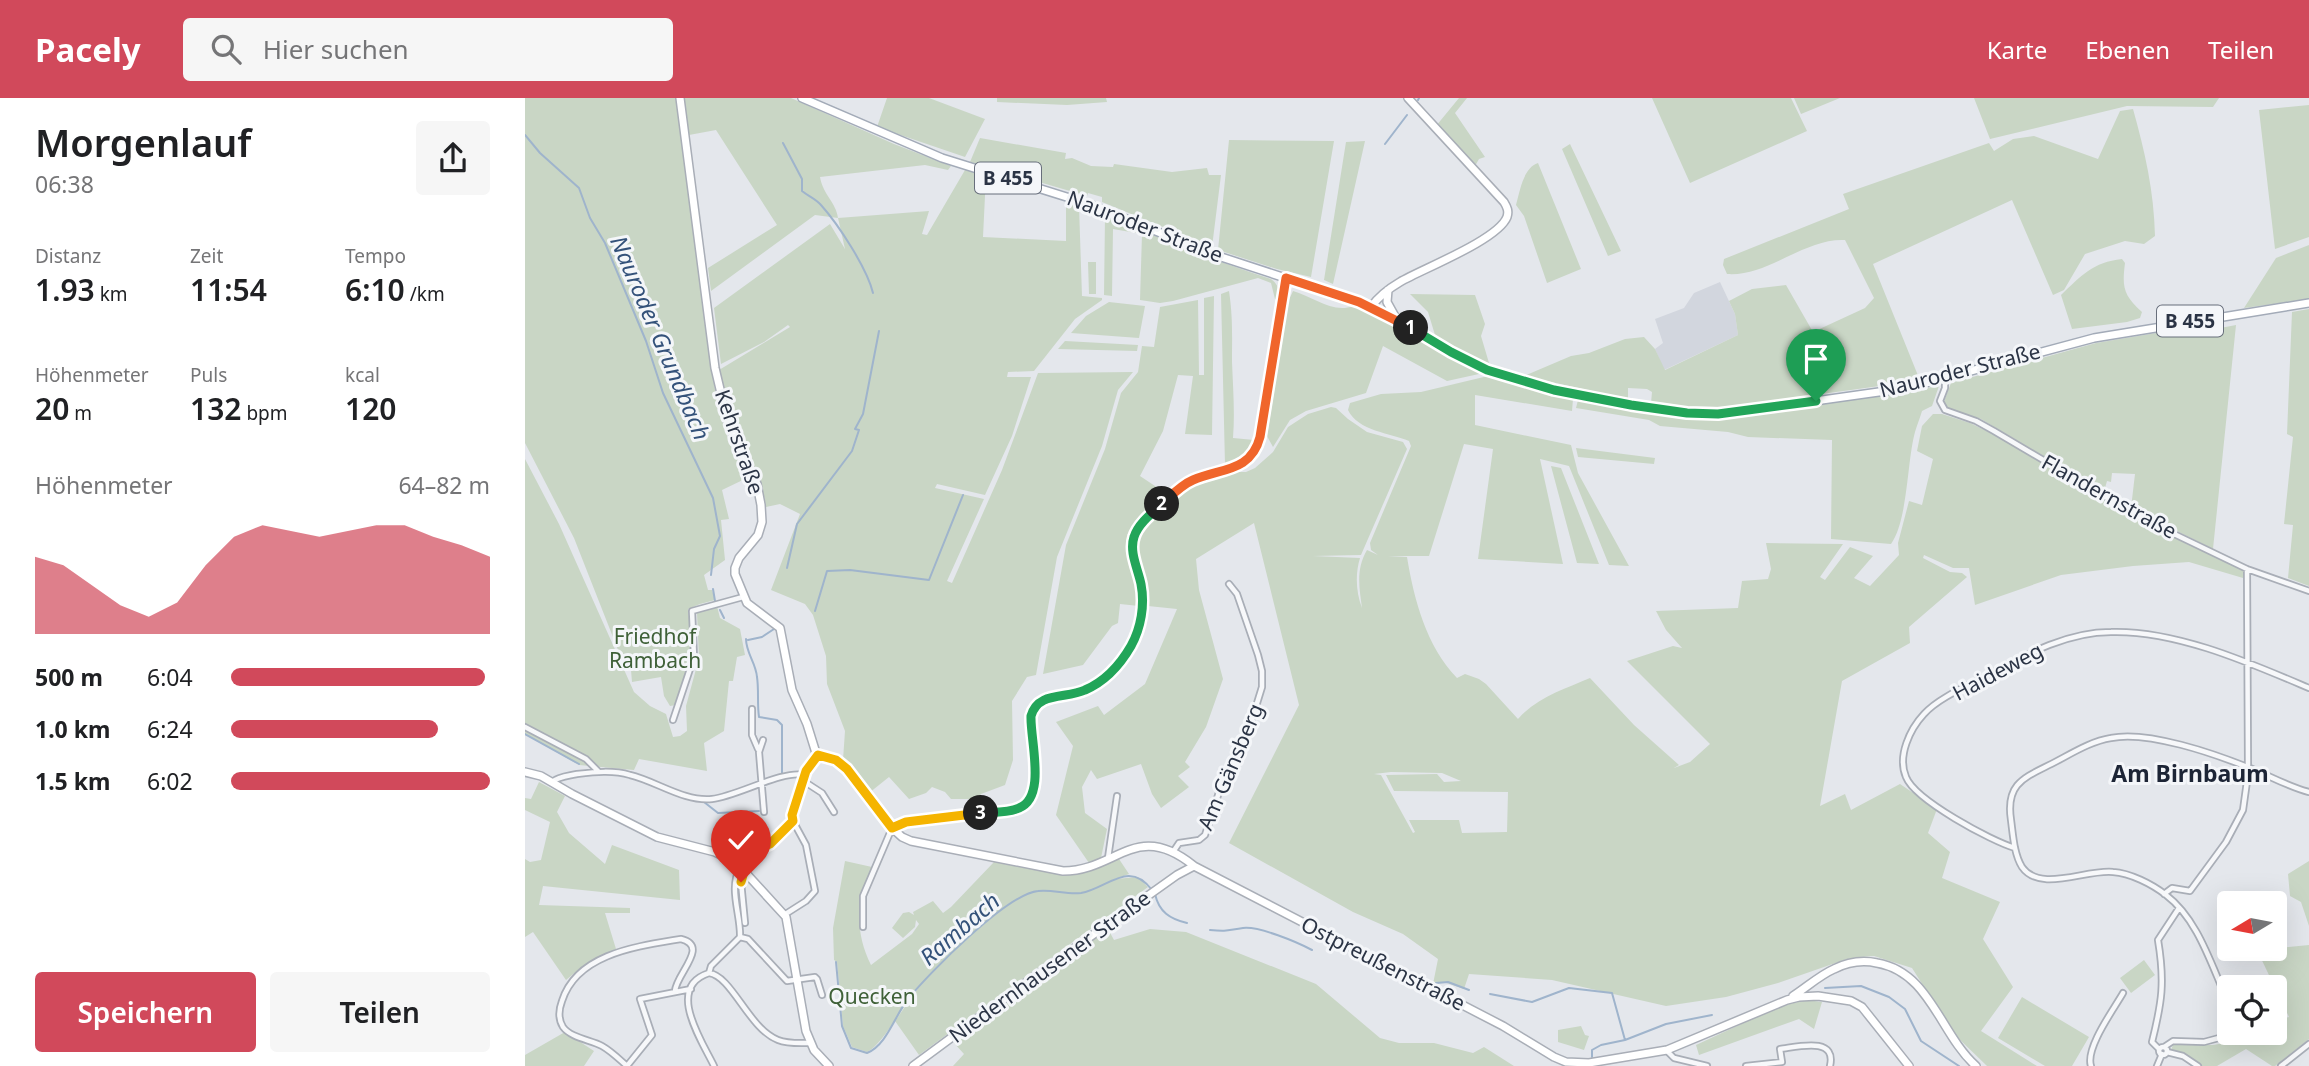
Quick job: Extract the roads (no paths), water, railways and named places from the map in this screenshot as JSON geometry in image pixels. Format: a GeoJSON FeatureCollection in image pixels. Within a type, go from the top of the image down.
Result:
{"type":"FeatureCollection","features":[{"type":"Feature","properties":{"kind":"main road","name":"Kehrstraße"},"geometry":{"type":"LineString","coordinates":[[680,98],[715,368],[728,423],[757,484],[761,505],[762,522],[758,535],[734,568],[743,597]]}},
{"type":"Feature","properties":{"kind":"main road","name":"Nauroder Straße"},"geometry":{"type":"LineString","coordinates":[[802,98],[942,158],[1089,204],[1194,247],[1371,307]]}},
{"type":"Feature","properties":{"kind":"main road"},"geometry":{"type":"LineString","coordinates":[[1371,307],[1388,289],[1492,233],[1503,224],[1508,213],[1504,202],[1408,98]]}},
{"type":"Feature","properties":{"kind":"main road"},"geometry":{"type":"LineString","coordinates":[[1388,289],[1387,302],[1397,320]]}},
{"type":"Feature","properties":{"kind":"main road","name":"Nauroder Straße"},"geometry":{"type":"LineString","coordinates":[[1397,320],[1487,370],[1577,394],[1643,407],[1703,414],[1744,411],[1889,390],[1945,379],[2105,336],[2309,303]]}},
{"type":"Feature","properties":{"kind":"main road","name":"B 455"},"geometry":{"type":"LineString","coordinates":[[1371,307],[1397,320]]}},
{"type":"Feature","properties":{"kind":"main road"},"geometry":{"type":"LineString","coordinates":[[743,597],[752,608],[780,628],[792,691],[818,755],[836,760],[847,769],[892,828]]}},
{"type":"Feature","properties":{"kind":"main road"},"geometry":{"type":"LineString","coordinates":[[525,772],[536,774],[657,837],[715,852],[740,868],[784,915],[789,928],[806,1031],[810,1043],[828,1066]]}},
{"type":"Feature","properties":{"kind":"main road","name":"Ostpreußenstraße"},"geometry":{"type":"LineString","coordinates":[[892,828],[902,837],[917,842],[1056,870],[1084,869],[1122,851],[1138,847],[1156,847],[1173,853],[1190,867],[1571,1064]]}},
{"type":"Feature","properties":{"kind":"main road","name":"Niedernhausener Straße"},"geometry":{"type":"LineString","coordinates":[[913,1066],[1190,867]]}},
{"type":"Feature","properties":{"kind":"main road"},"geometry":{"type":"LineString","coordinates":[[1571,1064],[1667,1050],[1787,1000],[1837,967],[1857,962],[1879,963],[1900,971],[1920,987],[1957,1047],[1976,1066]]}},
{"type":"Feature","properties":{"kind":"main road"},"geometry":{"type":"LineString","coordinates":[[1814,983],[1818,996]]}},
{"type":"Feature","properties":{"kind":"main road"},"geometry":{"type":"LineString","coordinates":[[1787,1000],[1818,996],[1851,1001],[1862,1007],[1909,1066]]}},
{"type":"Feature","properties":{"kind":"street"},"geometry":{"type":"LineString","coordinates":[[863,927],[863,896],[892,828],[901,823],[941,817],[1016,810],[1031,799],[1035,786],[1031,716],[1036,706],[1044,699],[1086,690],[1120,664],[1137,633],[1142,596],[1133,550],[1137,531],[1155,510],[1186,483],[1237,466],[1254,454],[1260,437],[1286,278]]}},
{"type":"Feature","properties":{"kind":"street","name":"Flandernstraße"},"geometry":{"type":"LineString","coordinates":[[1945,379],[1940,401],[1945,410],[1976,421],[2145,520],[2248,569],[2309,591]]}},
{"type":"Feature","properties":{"kind":"street"},"geometry":{"type":"LineString","coordinates":[[2248,569],[2248,767]]}},
{"type":"Feature","properties":{"kind":"street","name":"Am Gänsberg"},"geometry":{"type":"LineString","coordinates":[[1173,853],[1179,843],[1199,840],[1205,835],[1221,786],[1244,741],[1261,695],[1261,663],[1237,593],[1229,583]]}},
{"type":"Feature","properties":{"kind":"street"},"geometry":{"type":"LineString","coordinates":[[673,720],[694,657],[692,611],[743,597]]}},
{"type":"Feature","properties":{"kind":"street","name":"Haideweg"},"geometry":{"type":"LineString","coordinates":[[2015,848],[1998,843],[1967,827],[1913,789],[1905,777],[1904,752],[1909,737],[1926,711],[2032,651],[2081,635],[2108,632],[2161,635],[2183,640],[2309,688]]}},
{"type":"Feature","properties":{"kind":"street"},"geometry":{"type":"LineString","coordinates":[[752,709],[752,735],[759,750],[764,812]]}},
{"type":"Feature","properties":{"kind":"street"},"geometry":{"type":"LineString","coordinates":[[525,727],[586,759],[599,772]]}},
{"type":"Feature","properties":{"kind":"street"},"geometry":{"type":"LineString","coordinates":[[2217,978],[2191,922],[2164,894],[2134,877],[2112,872],[2045,880],[2035,878],[2021,865],[2015,848],[2009,808],[2014,787],[2096,742],[2113,737],[2136,736],[2166,742],[2248,767],[2309,792]]}},
{"type":"Feature","properties":{"kind":"street"},"geometry":{"type":"LineString","coordinates":[[759,750],[764,740]]}},
{"type":"Feature","properties":{"kind":"street"},"geometry":{"type":"LineString","coordinates":[[784,915],[806,901],[815,891],[806,845],[792,815],[804,777],[818,755]]}},
{"type":"Feature","properties":{"kind":"street"},"geometry":{"type":"LineString","coordinates":[[552,782],[561,777],[599,772],[631,775],[704,799],[729,795],[798,774],[822,793],[834,812]]}},
{"type":"Feature","properties":{"kind":"street"},"geometry":{"type":"LineString","coordinates":[[2164,894],[2172,888],[2190,891],[2226,842],[2243,810],[2248,774]]}},
{"type":"Feature","properties":{"kind":"street"},"geometry":{"type":"LineString","coordinates":[[1108,859],[1117,796]]}},
{"type":"Feature","properties":{"kind":"street"},"geometry":{"type":"LineString","coordinates":[[740,937],[735,891],[737,872],[745,856],[770,844],[793,821]]}},
{"type":"Feature","properties":{"kind":"street"},"geometry":{"type":"LineString","coordinates":[[740,868],[745,923]]}},
{"type":"Feature","properties":{"kind":"street"},"geometry":{"type":"LineString","coordinates":[[2180,908],[2158,940],[2162,966],[2162,1001],[2152,1042],[2163,1051],[2183,1056],[2198,1066]]}},
{"type":"Feature","properties":{"kind":"street"},"geometry":{"type":"LineString","coordinates":[[709,973],[711,966],[740,937]]}},
{"type":"Feature","properties":{"kind":"street"},"geometry":{"type":"LineString","coordinates":[[740,937],[748,939],[771,962],[783,979],[815,977],[822,995]]}},
{"type":"Feature","properties":{"kind":"street"},"geometry":{"type":"LineString","coordinates":[[675,991],[676,980],[692,955],[692,947],[686,940],[646,945],[617,953],[573,979],[561,1002],[562,1026],[602,1046],[627,1066],[652,1035],[640,999],[691,989]]}},
{"type":"Feature","properties":{"kind":"street"},"geometry":{"type":"LineString","coordinates":[[714,1066],[690,1015],[688,999],[698,979],[709,973],[717,975],[724,982],[754,1023],[766,1034],[784,1042],[810,1043]]}},
{"type":"Feature","properties":{"kind":"street"},"geometry":{"type":"LineString","coordinates":[[2091,1066],[2088,1059],[2092,1048],[2123,993]]}},
{"type":"Feature","properties":{"kind":"street"},"geometry":{"type":"LineString","coordinates":[[2157,1066],[2163,1051],[2173,1041],[2204,1042],[2217,1038]]}},
{"type":"Feature","properties":{"kind":"street"},"geometry":{"type":"LineString","coordinates":[[2281,1066],[2309,1044]]}},
{"type":"Feature","properties":{"kind":"street"},"geometry":{"type":"LineString","coordinates":[[1746,1066],[1782,1064],[1780,1049],[1820,1045],[1830,1053],[1830,1066]]}},
{"type":"Feature","properties":{"kind":"street"},"geometry":{"type":"LineString","coordinates":[[1667,1050],[1674,1058],[1707,1066]]}},
{"type":"Feature","properties":{"kind":"waterway"},"geometry":{"type":"LineString","coordinates":[[1385,144],[1407,115]]}},
{"type":"Feature","properties":{"kind":"waterway","name":"Nauroder Grundbach"},"geometry":{"type":"LineString","coordinates":[[525,135],[540,153],[579,188],[646,341],[663,393],[713,498],[720,536],[714,549],[711,575]]}},
{"type":"Feature","properties":{"kind":"waterway"},"geometry":{"type":"LineString","coordinates":[[783,143],[802,179],[802,191],[819,203],[835,223],[858,259],[873,293]]}},
{"type":"Feature","properties":{"kind":"waterway"},"geometry":{"type":"LineString","coordinates":[[787,568],[797,524],[852,451],[859,430],[855,429],[863,414],[879,331]]}},
{"type":"Feature","properties":{"kind":"waterway"},"geometry":{"type":"LineString","coordinates":[[815,611],[827,571],[850,570],[929,580],[963,495]]}},
{"type":"Feature","properties":{"kind":"waterway"},"geometry":{"type":"LineString","coordinates":[[713,589],[715,601]]}},
{"type":"Feature","properties":{"kind":"waterway"},"geometry":{"type":"LineString","coordinates":[[720,610],[724,618]]}},
{"type":"Feature","properties":{"kind":"waterway"},"geometry":{"type":"LineString","coordinates":[[748,640],[762,637],[774,629]]}},
{"type":"Feature","properties":{"kind":"waterway"},"geometry":{"type":"LineString","coordinates":[[746,639],[758,682],[759,717],[777,720],[782,725],[782,774]]}},
{"type":"Feature","properties":{"kind":"waterway","name":"Rambach"},"geometry":{"type":"LineString","coordinates":[[525,734],[579,764]]}},
{"type":"Feature","properties":{"kind":"waterway","name":"Rambach"},"geometry":{"type":"LineString","coordinates":[[704,802],[718,813],[759,811]]}},
{"type":"Feature","properties":{"kind":"waterway","name":"Rambach"},"geometry":{"type":"LineString","coordinates":[[836,962],[842,1026],[851,1048],[867,1053],[885,1037],[908,999],[933,972],[969,936],[1024,895],[1038,891],[1081,893],[1127,876],[1143,881],[1152,890]]}},
{"type":"Feature","properties":{"kind":"waterway","name":"Rambach"},"geometry":{"type":"LineString","coordinates":[[1155,894],[1159,906],[1166,914],[1187,923]]}},
{"type":"Feature","properties":{"kind":"waterway","name":"Rambach"},"geometry":{"type":"LineString","coordinates":[[1210,930],[1258,929],[1312,950]]}},
{"type":"Feature","properties":{"kind":"waterway","name":"Rambach"},"geometry":{"type":"LineString","coordinates":[[1436,983],[1448,982],[1469,990]]}},
{"type":"Feature","properties":{"kind":"waterway","name":"Rambach"},"geometry":{"type":"LineString","coordinates":[[1414,986],[1418,987]]}},
{"type":"Feature","properties":{"kind":"waterway","name":"Rambach"},"geometry":{"type":"LineString","coordinates":[[1825,988],[1861,986],[1889,997],[1905,1009],[1921,1041],[1959,1066]]}},
{"type":"Feature","properties":{"kind":"waterway","name":"Rambach"},"geometry":{"type":"LineString","coordinates":[[1490,994],[1532,1002],[1569,988],[1612,993],[1625,1040]]}},
{"type":"Feature","properties":{"kind":"waterway","name":"Rambach"},"geometry":{"type":"LineString","coordinates":[[1592,1057],[1592,1050],[1601,1045],[1625,1040],[1666,1024],[1712,1015]]}},
{"type":"Feature","properties":{"kind":"district","name":"Am Birnbaum"},"geometry":{"type":"Point","coordinates":[2190,774]}},
{"type":"Feature","properties":{"kind":"park label","name":"Friedhof Rambach"},"geometry":{"type":"Point","coordinates":[655,649]}},
{"type":"Feature","properties":{"kind":"park label","name":"Quecken"},"geometry":{"type":"Point","coordinates":[872,997]}}]}
